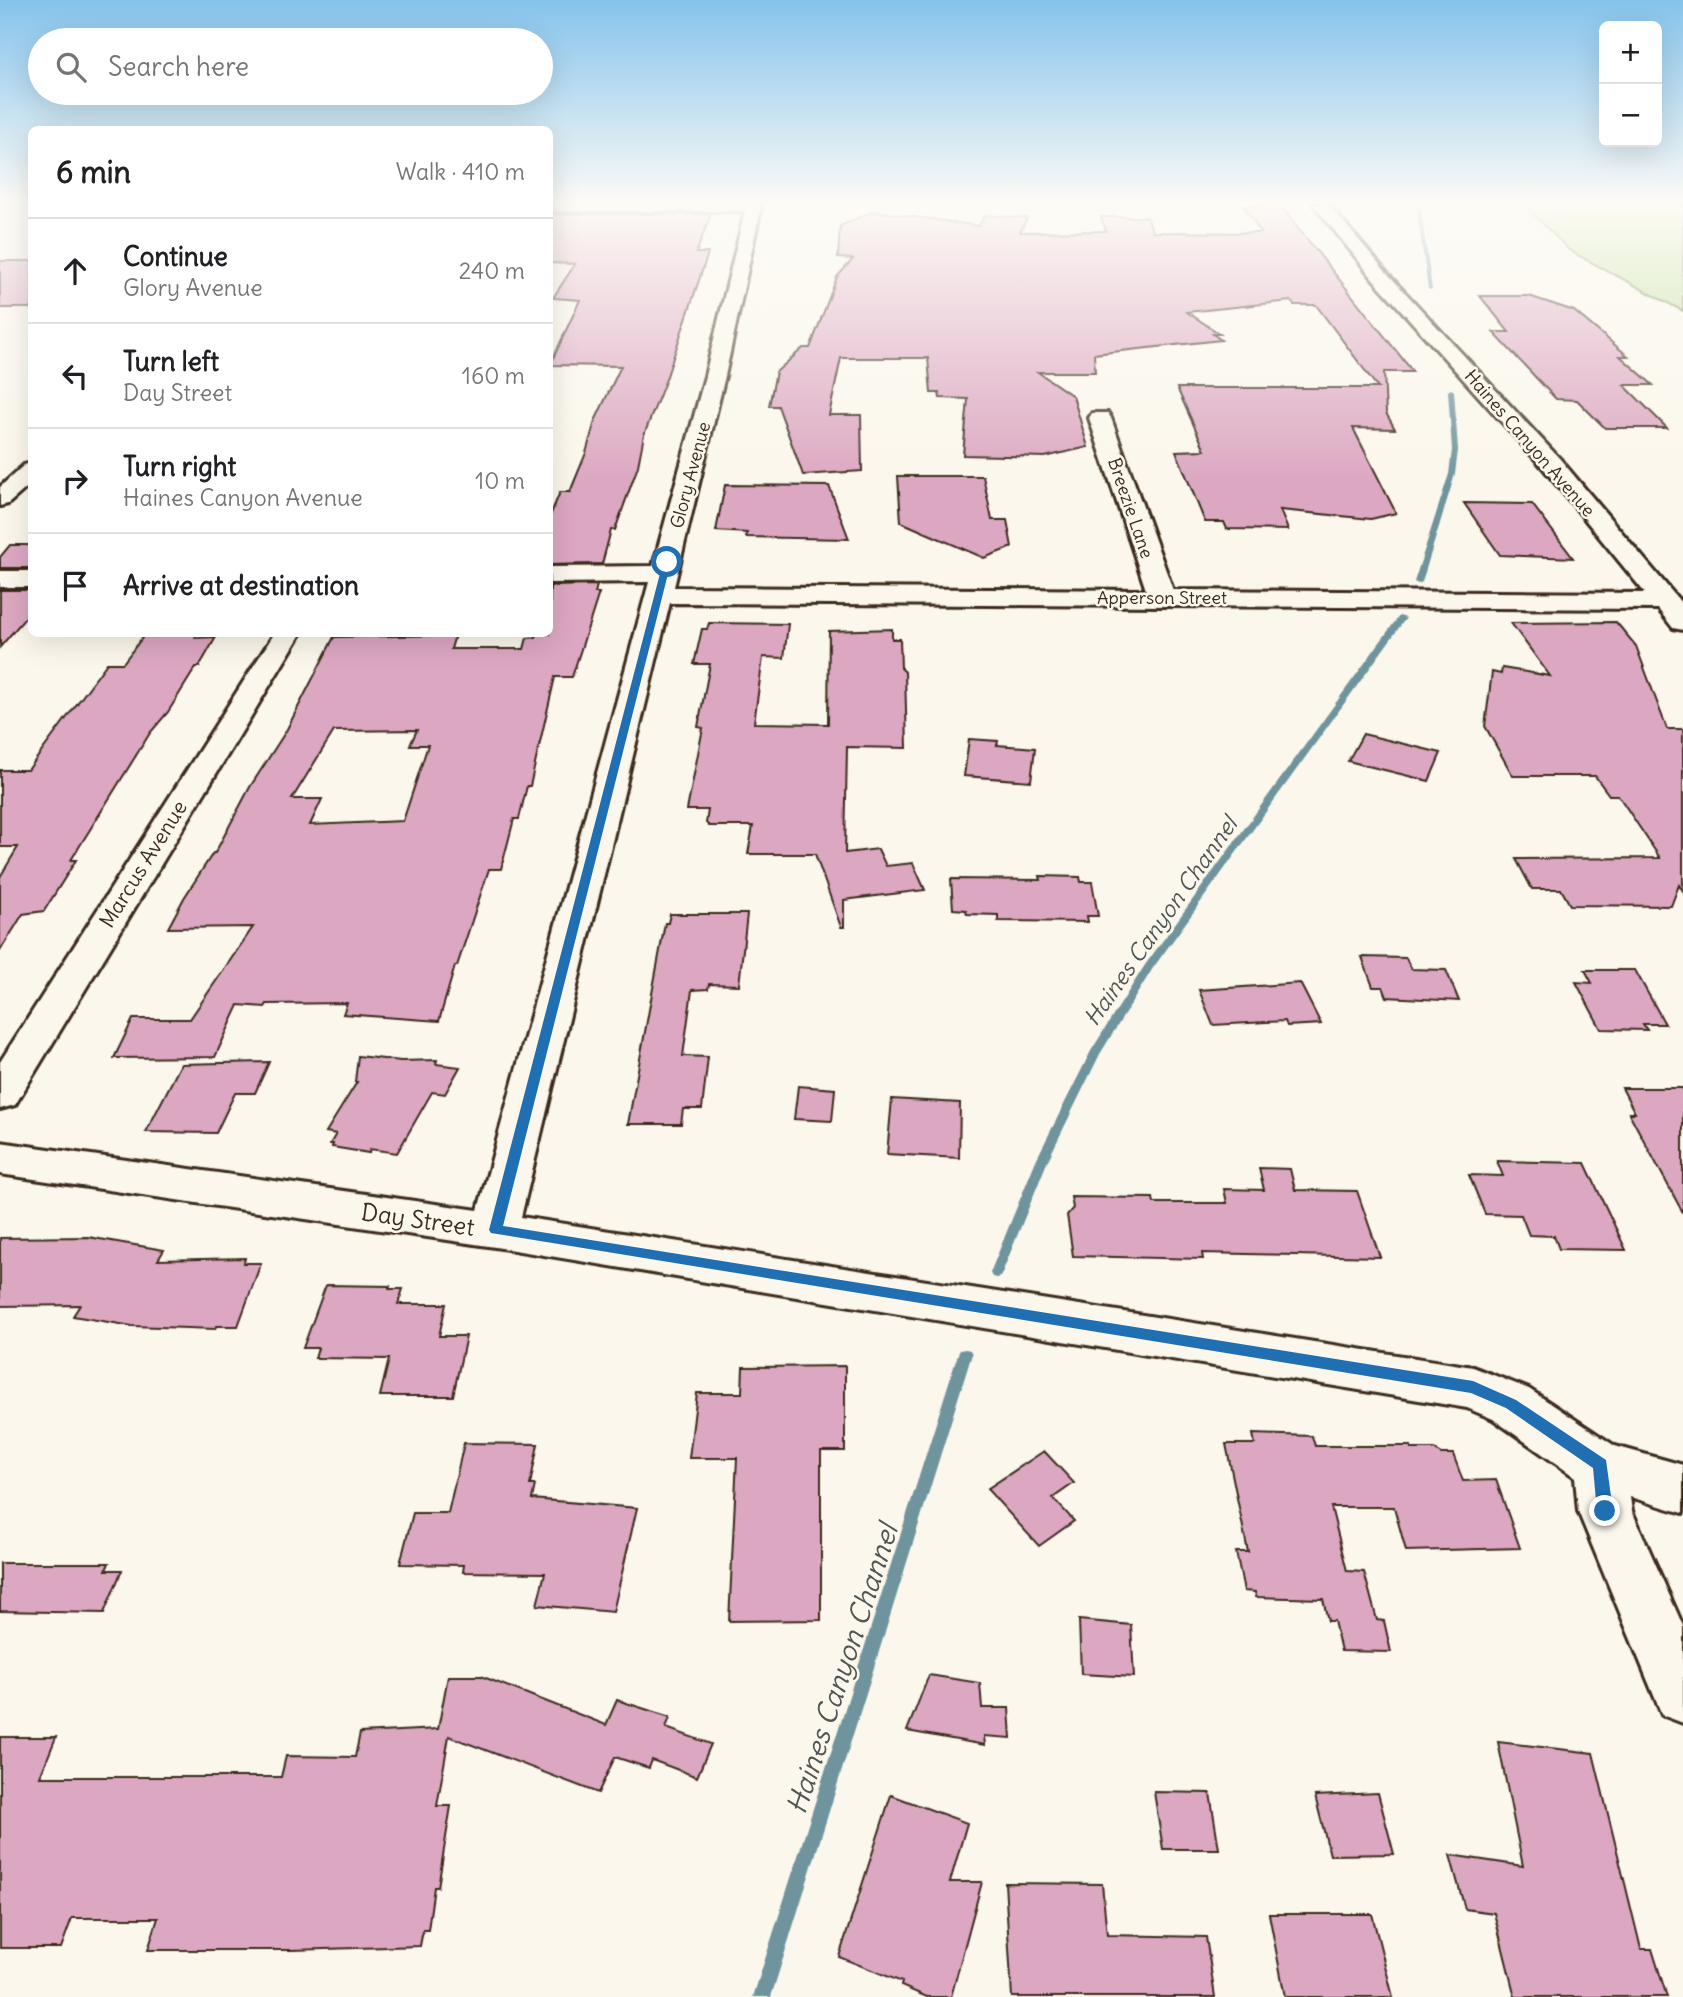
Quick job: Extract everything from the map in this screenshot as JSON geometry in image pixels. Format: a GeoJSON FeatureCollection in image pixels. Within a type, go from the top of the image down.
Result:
{"type":"FeatureCollection","features":[{"type":"Feature","properties":{"kind":"street","name":"Glory Avenue"},"geometry":{"type":"LineString","coordinates":[[495,1230],[733,297]]}},
{"type":"Feature","properties":{"kind":"street","name":"Haines Canyon Avenue"},"geometry":{"type":"LineString","coordinates":[[1399,297],[1552,464],[1683,622]]}},
{"type":"Feature","properties":{"kind":"street","name":"Breezie Lane"},"geometry":{"type":"LineString","coordinates":[[1100,418],[1162,597]]}},
{"type":"Feature","properties":{"kind":"street"},"geometry":{"type":"LineString","coordinates":[[0,499],[28,474]]}},
{"type":"Feature","properties":{"kind":"street","name":"Apperson Street"},"geometry":{"type":"LineString","coordinates":[[553,575],[662,584],[1162,597],[1665,601]]}},
{"type":"Feature","properties":{"kind":"street"},"geometry":{"type":"LineString","coordinates":[[0,579],[28,579]]}},
{"type":"Feature","properties":{"kind":"street","name":"Marcus Avenue"},"geometry":{"type":"LineString","coordinates":[[0,1095],[285,637]]}},
{"type":"Feature","properties":{"kind":"street","name":"Day Street"},"geometry":{"type":"LineString","coordinates":[[0,1158],[495,1230],[1473,1388],[1511,1404],[1600,1465],[1683,1489]]}},
{"type":"Feature","properties":{"kind":"street"},"geometry":{"type":"LineString","coordinates":[[1600,1465],[1605,1511],[1683,1694]]}},
{"type":"Feature","properties":{"kind":"green space"},"geometry":{"type":"Polygon","coordinates":[[[1657,297],[1683,297],[1683,311],[1657,297]]]}},
{"type":"Feature","properties":{"kind":"building"},"geometry":{"type":"Polygon","coordinates":[[[0,297],[28,297],[28,308],[0,308],[0,297]]]}},
{"type":"Feature","properties":{"kind":"building"},"geometry":{"type":"Polygon","coordinates":[[[693,297],[644,435],[638,466],[615,530],[611,530],[602,564],[553,565],[553,509],[560,492],[570,492],[586,453],[595,421],[621,366],[553,365],[553,358],[580,300],[553,298],[693,297]]]}},
{"type":"Feature","properties":{"kind":"building"},"geometry":{"type":"Polygon","coordinates":[[[829,297],[1353,297],[1413,372],[1384,372],[1386,413],[1395,429],[1353,428],[1396,513],[1371,519],[1280,510],[1288,530],[1227,529],[1224,522],[1205,522],[1176,451],[1205,450],[1177,388],[1378,388],[1316,305],[1294,305],[1291,301],[1187,312],[1220,334],[1213,334],[1221,340],[1094,354],[1095,372],[1038,372],[1073,396],[1088,447],[1045,457],[963,455],[968,399],[940,398],[939,393],[931,393],[928,358],[841,358],[829,415],[861,415],[862,471],[803,475],[778,406],[769,406],[776,372],[803,348],[810,348],[829,297]]]}},
{"type":"Feature","properties":{"kind":"building"},"geometry":{"type":"Polygon","coordinates":[[[1481,297],[1533,297],[1574,311],[1628,356],[1620,356],[1653,385],[1624,385],[1667,428],[1605,428],[1577,400],[1556,399],[1493,332],[1509,332],[1481,297]]]}},
{"type":"Feature","properties":{"kind":"building"},"geometry":{"type":"Polygon","coordinates":[[[898,476],[983,476],[992,520],[1007,520],[1012,547],[984,558],[901,522],[898,476]]]}},
{"type":"Feature","properties":{"kind":"building"},"geometry":{"type":"Polygon","coordinates":[[[725,485],[829,486],[849,539],[746,537],[747,533],[716,531],[725,485]]]}},
{"type":"Feature","properties":{"kind":"building"},"geometry":{"type":"Polygon","coordinates":[[[1464,503],[1532,504],[1573,558],[1500,555],[1464,503]]]}},
{"type":"Feature","properties":{"kind":"building"},"geometry":{"type":"Polygon","coordinates":[[[10,545],[28,545],[28,568],[0,568],[0,557],[10,545]]]}},
{"type":"Feature","properties":{"kind":"building"},"geometry":{"type":"Polygon","coordinates":[[[597,585],[595,593],[599,593],[572,677],[555,677],[530,786],[527,786],[519,819],[514,819],[501,869],[489,869],[439,1021],[343,1014],[347,1003],[267,1004],[265,1007],[239,1005],[215,1057],[114,1058],[133,1019],[190,1019],[253,927],[168,928],[184,898],[215,853],[250,787],[286,731],[334,637],[454,637],[451,649],[524,649],[527,638],[553,637],[553,586],[597,585]],[[417,730],[334,731],[292,799],[322,799],[310,825],[403,821],[428,745],[410,745],[417,730]]]}},
{"type":"Feature","properties":{"kind":"building"},"geometry":{"type":"Polygon","coordinates":[[[0,590],[28,590],[28,615],[0,647],[0,590]]]}},
{"type":"Feature","properties":{"kind":"building"},"geometry":{"type":"Polygon","coordinates":[[[1616,622],[1636,646],[1667,729],[1683,729],[1683,891],[1679,885],[1671,906],[1570,905],[1561,889],[1532,889],[1516,859],[1660,858],[1618,795],[1609,795],[1595,776],[1513,776],[1485,726],[1492,672],[1501,674],[1502,668],[1550,676],[1511,623],[1616,622]]]}},
{"type":"Feature","properties":{"kind":"building"},"geometry":{"type":"Polygon","coordinates":[[[709,623],[788,624],[784,658],[763,657],[754,723],[828,724],[829,631],[892,629],[892,639],[900,639],[901,668],[905,672],[907,748],[847,747],[845,853],[878,849],[886,866],[913,863],[925,890],[844,900],[844,927],[841,927],[815,854],[748,854],[753,826],[709,826],[706,823],[708,810],[687,810],[703,728],[698,727],[710,664],[694,664],[702,629],[707,629],[709,623]]]}},
{"type":"Feature","properties":{"kind":"building"},"geometry":{"type":"Polygon","coordinates":[[[143,637],[216,637],[199,667],[196,667],[168,712],[150,733],[71,860],[76,860],[44,911],[23,914],[0,951],[0,877],[18,847],[0,847],[0,770],[28,770],[107,663],[123,663],[143,637]]]}},
{"type":"Feature","properties":{"kind":"building"},"geometry":{"type":"Polygon","coordinates":[[[1363,734],[1441,753],[1429,781],[1348,761],[1363,734]]]}},
{"type":"Feature","properties":{"kind":"building"},"geometry":{"type":"Polygon","coordinates":[[[969,739],[998,741],[997,745],[1035,748],[1031,781],[964,776],[969,739]]]}},
{"type":"Feature","properties":{"kind":"building"},"geometry":{"type":"Polygon","coordinates":[[[1040,876],[1080,877],[1081,882],[1092,882],[1098,916],[1087,916],[1088,922],[998,921],[998,915],[967,914],[966,910],[953,909],[951,879],[1041,880],[1040,876]]]}},
{"type":"Feature","properties":{"kind":"building"},"geometry":{"type":"Polygon","coordinates":[[[670,914],[747,914],[739,985],[709,984],[708,989],[692,990],[683,1056],[708,1057],[702,1109],[683,1109],[681,1124],[628,1124],[665,923],[668,923],[670,914]]]}},
{"type":"Feature","properties":{"kind":"building"},"geometry":{"type":"Polygon","coordinates":[[[1362,957],[1406,958],[1411,969],[1446,970],[1459,1001],[1387,997],[1383,987],[1373,987],[1362,957]]]}},
{"type":"Feature","properties":{"kind":"building"},"geometry":{"type":"Polygon","coordinates":[[[1585,970],[1635,970],[1665,1024],[1643,1024],[1647,1030],[1601,1029],[1576,982],[1592,983],[1585,970]]]}},
{"type":"Feature","properties":{"kind":"building"},"geometry":{"type":"Polygon","coordinates":[[[1300,983],[1321,1024],[1287,1026],[1285,1021],[1213,1025],[1199,990],[1300,983]]]}},
{"type":"Feature","properties":{"kind":"building"},"geometry":{"type":"Polygon","coordinates":[[[358,1056],[401,1061],[437,1060],[436,1064],[460,1067],[445,1094],[432,1092],[397,1153],[370,1149],[369,1153],[332,1147],[333,1144],[330,1144],[336,1134],[326,1132],[357,1082],[358,1056]]]}},
{"type":"Feature","properties":{"kind":"building"},"geometry":{"type":"Polygon","coordinates":[[[269,1062],[255,1093],[235,1093],[216,1133],[146,1132],[181,1064],[269,1062]]]}},
{"type":"Feature","properties":{"kind":"building"},"geometry":{"type":"Polygon","coordinates":[[[798,1086],[835,1089],[832,1121],[794,1119],[798,1086]]]}},
{"type":"Feature","properties":{"kind":"building"},"geometry":{"type":"Polygon","coordinates":[[[1622,1088],[1683,1088],[1683,1213],[1629,1113],[1635,1113],[1622,1088]]]}},
{"type":"Feature","properties":{"kind":"building"},"geometry":{"type":"Polygon","coordinates":[[[892,1099],[960,1103],[959,1158],[887,1154],[892,1099]]]}},
{"type":"Feature","properties":{"kind":"building"},"geometry":{"type":"Polygon","coordinates":[[[1497,1161],[1585,1163],[1626,1250],[1559,1249],[1554,1236],[1529,1235],[1521,1215],[1485,1214],[1469,1175],[1503,1176],[1497,1161]]]}},
{"type":"Feature","properties":{"kind":"building"},"geometry":{"type":"Polygon","coordinates":[[[1259,1168],[1290,1169],[1295,1190],[1357,1191],[1380,1257],[1202,1253],[1203,1259],[1073,1256],[1067,1215],[1073,1208],[1071,1197],[1153,1198],[1154,1203],[1227,1203],[1224,1189],[1264,1190],[1259,1168]]]}},
{"type":"Feature","properties":{"kind":"building"},"geometry":{"type":"Polygon","coordinates":[[[88,1237],[164,1250],[158,1260],[245,1258],[244,1263],[261,1263],[238,1326],[216,1326],[215,1329],[132,1326],[73,1316],[80,1305],[0,1306],[0,1238],[88,1237]]]}},
{"type":"Feature","properties":{"kind":"building"},"geometry":{"type":"Polygon","coordinates":[[[326,1285],[390,1286],[389,1289],[403,1289],[398,1304],[446,1304],[439,1336],[466,1336],[453,1396],[380,1396],[389,1359],[315,1358],[318,1348],[303,1348],[326,1285]]]}},
{"type":"Feature","properties":{"kind":"building"},"geometry":{"type":"Polygon","coordinates":[[[845,1366],[845,1451],[821,1451],[821,1620],[729,1621],[737,1458],[689,1458],[697,1393],[742,1393],[743,1367],[845,1366]]]}},
{"type":"Feature","properties":{"kind":"building"},"geometry":{"type":"Polygon","coordinates":[[[1253,1434],[1312,1436],[1315,1446],[1411,1446],[1411,1449],[1434,1449],[1441,1454],[1453,1454],[1463,1481],[1496,1480],[1520,1548],[1406,1551],[1394,1507],[1331,1507],[1347,1571],[1364,1572],[1377,1620],[1384,1621],[1391,1652],[1341,1651],[1334,1621],[1328,1621],[1323,1599],[1256,1597],[1255,1592],[1244,1591],[1236,1552],[1248,1552],[1226,1444],[1255,1444],[1253,1434]]]}},
{"type":"Feature","properties":{"kind":"building"},"geometry":{"type":"Polygon","coordinates":[[[464,1443],[538,1444],[530,1485],[535,1485],[532,1499],[637,1508],[613,1612],[537,1605],[545,1573],[463,1572],[464,1565],[400,1564],[413,1513],[448,1513],[464,1443]]]}},
{"type":"Feature","properties":{"kind":"building"},"geometry":{"type":"Polygon","coordinates":[[[1044,1451],[1074,1483],[1053,1498],[1074,1521],[1039,1546],[987,1489],[1044,1451]]]}},
{"type":"Feature","properties":{"kind":"building"},"geometry":{"type":"Polygon","coordinates":[[[0,1563],[109,1563],[106,1570],[122,1570],[104,1613],[0,1611],[0,1563]]]}},
{"type":"Feature","properties":{"kind":"building"},"geometry":{"type":"Polygon","coordinates":[[[1079,1620],[1131,1625],[1134,1677],[1081,1674],[1079,1620]]]}},
{"type":"Feature","properties":{"kind":"building"},"geometry":{"type":"Polygon","coordinates":[[[929,1675],[980,1683],[982,1708],[1009,1708],[1011,1738],[984,1736],[985,1745],[907,1731],[929,1675]]]}},
{"type":"Feature","properties":{"kind":"building"},"geometry":{"type":"Polygon","coordinates":[[[448,1676],[481,1676],[606,1725],[617,1700],[670,1717],[666,1728],[711,1744],[697,1777],[652,1760],[649,1768],[615,1757],[598,1793],[449,1736],[437,1806],[451,1806],[438,1887],[434,1887],[428,1930],[423,1930],[420,1946],[292,1950],[148,1950],[158,1918],[72,1918],[61,1948],[0,1948],[0,1737],[56,1737],[40,1777],[281,1777],[286,1756],[355,1757],[360,1733],[438,1729],[448,1676]]]}},
{"type":"Feature","properties":{"kind":"building"},"geometry":{"type":"Polygon","coordinates":[[[1498,1742],[1593,1753],[1641,1949],[1652,1949],[1667,1997],[1515,1997],[1494,1913],[1465,1909],[1450,1855],[1523,1866],[1498,1742]]]}},
{"type":"Feature","properties":{"kind":"building"},"geometry":{"type":"Polygon","coordinates":[[[1154,1792],[1210,1793],[1219,1849],[1163,1849],[1154,1792]]]}},
{"type":"Feature","properties":{"kind":"building"},"geometry":{"type":"Polygon","coordinates":[[[1378,1793],[1394,1854],[1330,1855],[1315,1796],[1378,1793]]]}},
{"type":"Feature","properties":{"kind":"building"},"geometry":{"type":"Polygon","coordinates":[[[891,1795],[967,1823],[950,1882],[982,1882],[951,1997],[927,1997],[901,1986],[902,1982],[839,1957],[891,1795]]]}},
{"type":"Feature","properties":{"kind":"building"},"geometry":{"type":"Polygon","coordinates":[[[1005,1883],[1102,1884],[1107,1935],[1206,1937],[1215,1997],[1012,1997],[1005,1883]]]}},
{"type":"Feature","properties":{"kind":"building"},"geometry":{"type":"Polygon","coordinates":[[[1269,1914],[1372,1914],[1393,1997],[1285,1997],[1269,1914]]]}},
{"type":"Feature","properties":{"kind":"waterway","name":"Haines Canyon Channel"},"geometry":{"type":"LineString","coordinates":[[1418,582],[1452,474],[1455,450],[1451,391]]}},
{"type":"Feature","properties":{"kind":"waterway","name":"Haines Canyon Channel"},"geometry":{"type":"LineString","coordinates":[[996,1273],[1042,1160],[1095,1054],[1149,967],[1402,618]]}},
{"type":"Feature","properties":{"kind":"waterway","name":"Haines Canyon Channel"},"geometry":{"type":"LineString","coordinates":[[762,1997],[965,1354]]}},
{"type":"Feature","properties":{"kind":"route"},"geometry":{"type":"LineString","coordinates":[[667,562],[495,1230],[1473,1388],[1511,1404],[1600,1465],[1605,1511]]}}]}
